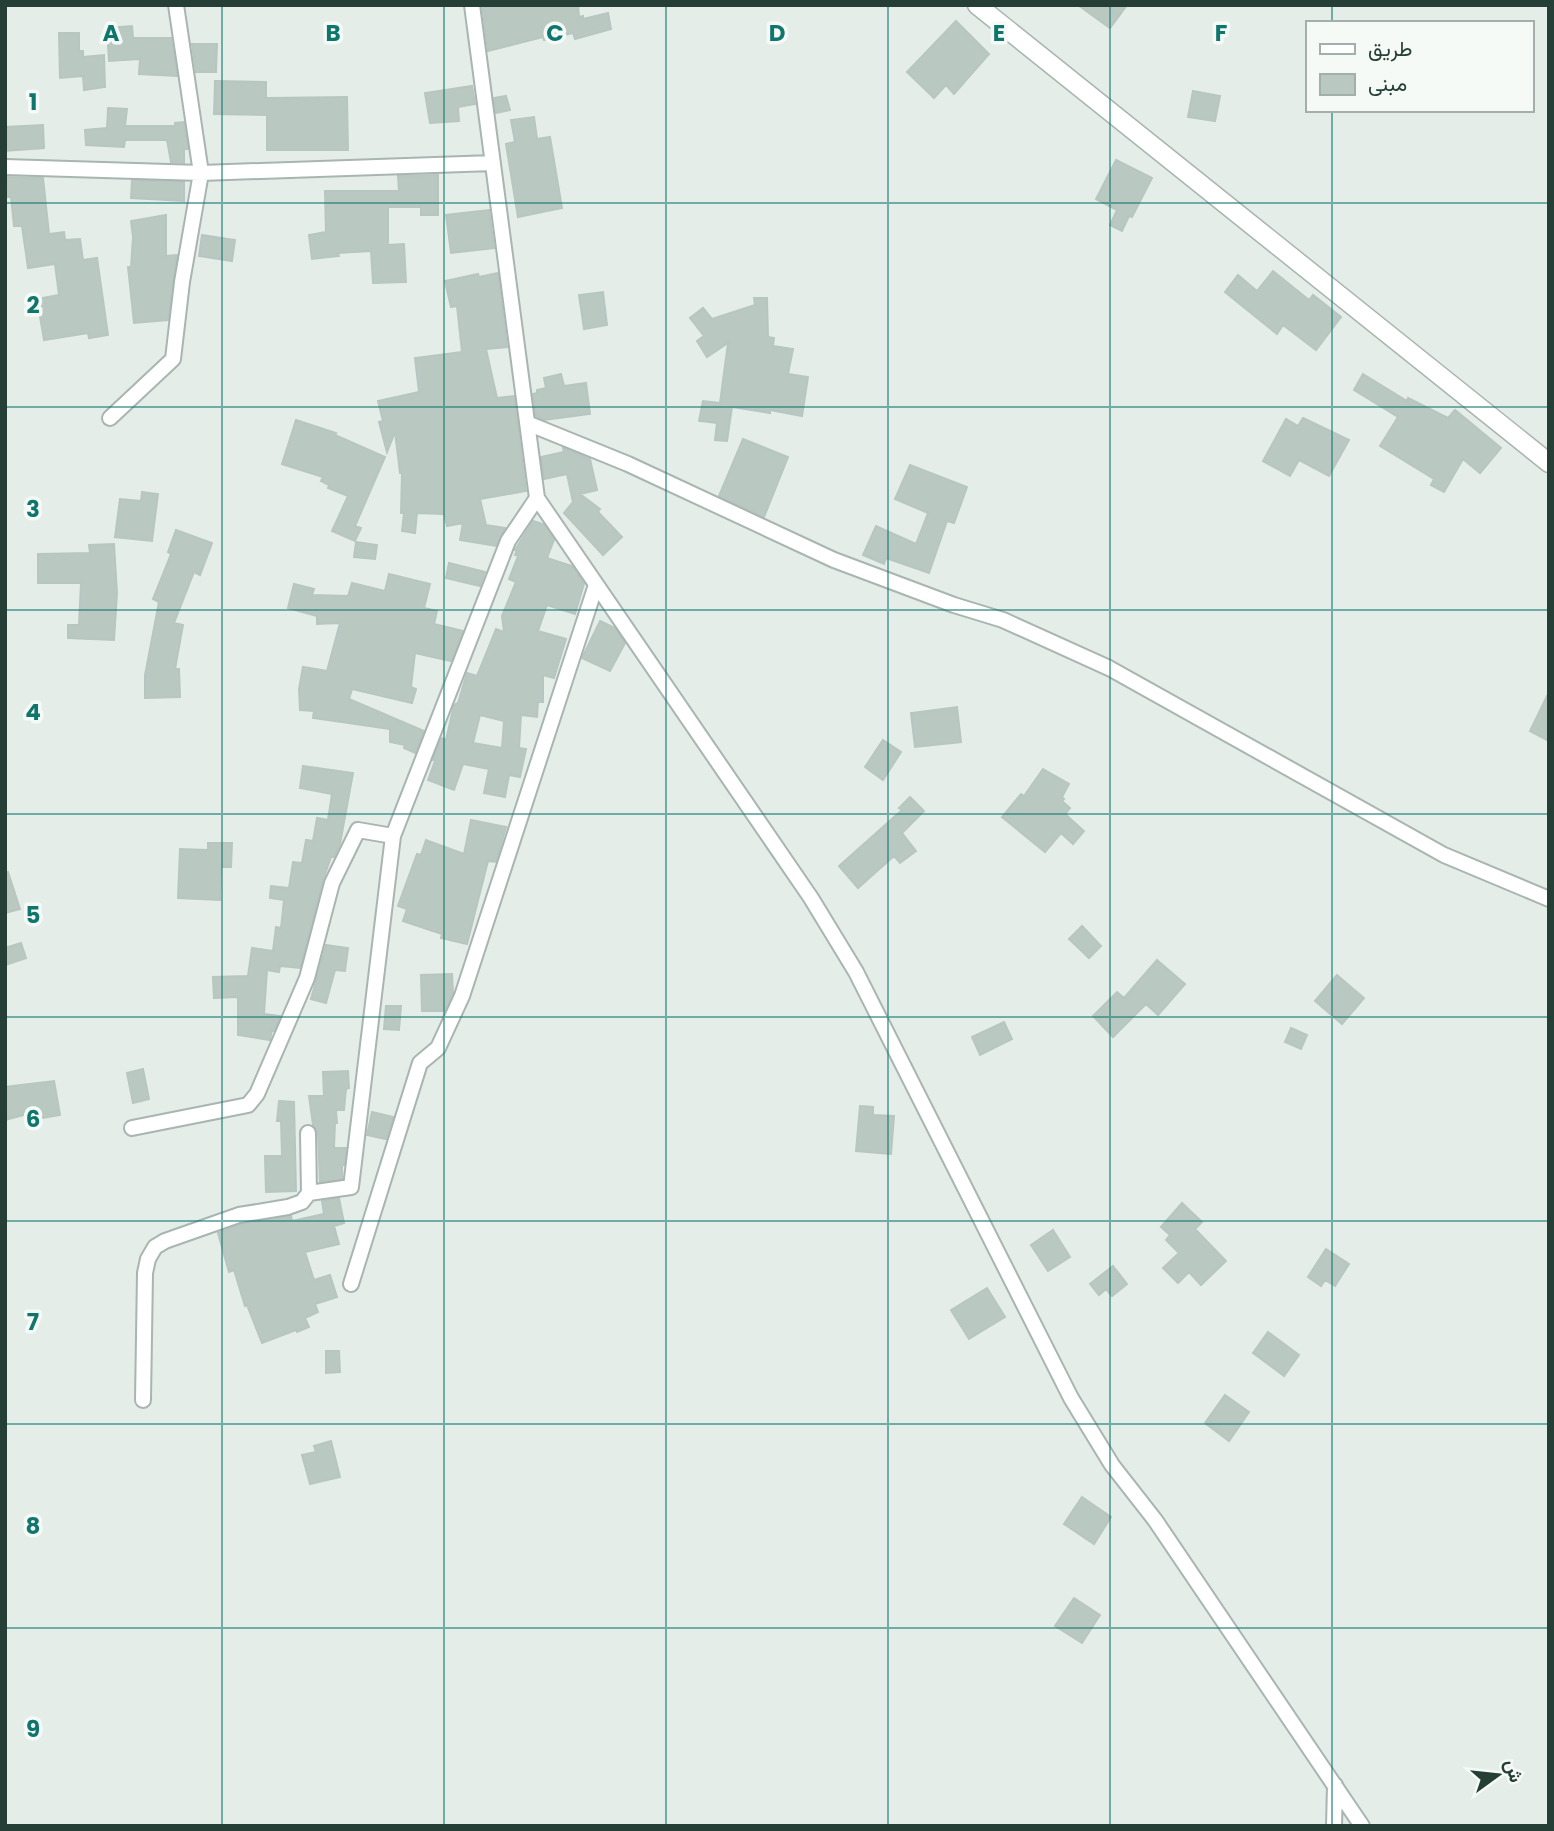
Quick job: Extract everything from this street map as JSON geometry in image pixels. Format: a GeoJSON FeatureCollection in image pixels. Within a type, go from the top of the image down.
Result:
{"type":"FeatureCollection","features":[{"type":"Feature","properties":{"kind":"street"},"geometry":{"type":"LineString","coordinates":[[110,418],[173,359],[201,173],[176,5]]}},
{"type":"Feature","properties":{"kind":"street"},"geometry":{"type":"LineString","coordinates":[[472,5],[537,498],[811,898],[856,972],[1071,1398],[1112,1465],[1155,1520],[1362,1826]]}},
{"type":"Feature","properties":{"kind":"street"},"geometry":{"type":"LineString","coordinates":[[977,5],[1549,463]]}},
{"type":"Feature","properties":{"kind":"street"},"geometry":{"type":"LineString","coordinates":[[5,167],[201,173],[493,163]]}},
{"type":"Feature","properties":{"kind":"street"},"geometry":{"type":"LineString","coordinates":[[527,423],[628,464],[834,561],[1003,620],[1109,668],[1444,855],[1549,899]]}},
{"type":"Feature","properties":{"kind":"street"},"geometry":{"type":"LineString","coordinates":[[309,1193],[351,1187],[393,836],[508,541],[537,498]]}},
{"type":"Feature","properties":{"kind":"street"},"geometry":{"type":"LineString","coordinates":[[351,1284],[420,1063],[438,1048],[462,996],[596,585]]}},
{"type":"Feature","properties":{"kind":"street"},"geometry":{"type":"LineString","coordinates":[[132,1128],[248,1105],[257,1094],[307,978],[332,883],[358,830],[393,836]]}},
{"type":"Feature","properties":{"kind":"street"},"geometry":{"type":"LineString","coordinates":[[142,1400],[145,1273],[148,1259],[155,1247],[189,1231],[239,1215],[302,1202],[309,1193],[308,1133]]}},
{"type":"Feature","properties":{"kind":"street"},"geometry":{"type":"LineString","coordinates":[[1334,1826],[1335,1785]]}},
{"type":"Feature","properties":{"kind":"building"},"geometry":{"type":"Polygon","coordinates":[[[482,5],[578,5],[579,17],[583,16],[583,19],[608,13],[611,29],[575,39],[573,33],[544,40],[543,37],[488,51],[482,5]]]}},
{"type":"Feature","properties":{"kind":"building"},"geometry":{"type":"Polygon","coordinates":[[[1078,5],[1127,5],[1110,28],[1078,5]]]}},
{"type":"Feature","properties":{"kind":"building"},"geometry":{"type":"Polygon","coordinates":[[[956,21],[989,54],[954,94],[946,85],[934,98],[907,72],[956,21]]]}},
{"type":"Feature","properties":{"kind":"building"},"geometry":{"type":"Polygon","coordinates":[[[132,26],[133,38],[171,38],[177,76],[139,74],[140,59],[109,61],[107,28],[132,26]]]}},
{"type":"Feature","properties":{"kind":"building"},"geometry":{"type":"Polygon","coordinates":[[[59,33],[79,33],[79,51],[83,51],[83,57],[104,55],[105,87],[84,90],[83,76],[60,78],[59,33]]]}},
{"type":"Feature","properties":{"kind":"building"},"geometry":{"type":"Polygon","coordinates":[[[192,44],[217,44],[216,72],[196,72],[192,44]]]}},
{"type":"Feature","properties":{"kind":"building"},"geometry":{"type":"Polygon","coordinates":[[[215,81],[266,82],[266,98],[347,97],[348,150],[267,150],[267,115],[214,114],[215,81]]]}},
{"type":"Feature","properties":{"kind":"building"},"geometry":{"type":"Polygon","coordinates":[[[472,86],[475,104],[458,107],[459,121],[430,123],[425,93],[472,86]]]}},
{"type":"Feature","properties":{"kind":"building"},"geometry":{"type":"Polygon","coordinates":[[[1193,91],[1220,96],[1215,121],[1188,117],[1193,91]]]}},
{"type":"Feature","properties":{"kind":"building"},"geometry":{"type":"Polygon","coordinates":[[[506,96],[510,110],[496,113],[494,98],[506,96]]]}},
{"type":"Feature","properties":{"kind":"building"},"geometry":{"type":"Polygon","coordinates":[[[108,108],[127,109],[125,126],[175,126],[175,123],[184,122],[188,149],[184,149],[184,163],[171,162],[167,140],[125,140],[124,147],[86,145],[85,130],[107,128],[108,108]]]}},
{"type":"Feature","properties":{"kind":"building"},"geometry":{"type":"Polygon","coordinates":[[[534,117],[537,139],[550,137],[562,208],[518,217],[506,144],[515,142],[511,120],[534,117]]]}},
{"type":"Feature","properties":{"kind":"building"},"geometry":{"type":"Polygon","coordinates":[[[43,125],[44,148],[5,151],[5,127],[43,125]]]}},
{"type":"Feature","properties":{"kind":"building"},"geometry":{"type":"Polygon","coordinates":[[[1116,160],[1152,178],[1122,231],[1110,225],[1117,210],[1096,199],[1116,160]]]}},
{"type":"Feature","properties":{"kind":"building"},"geometry":{"type":"Polygon","coordinates":[[[438,175],[438,215],[421,215],[421,207],[388,207],[388,245],[404,244],[406,282],[373,283],[371,251],[338,253],[339,256],[312,259],[309,235],[326,232],[325,191],[399,191],[398,176],[438,175]]]}},
{"type":"Feature","properties":{"kind":"building"},"geometry":{"type":"Polygon","coordinates":[[[5,177],[43,178],[49,234],[64,232],[65,240],[80,239],[83,260],[97,258],[108,335],[89,338],[88,333],[44,340],[37,299],[59,295],[55,264],[28,268],[22,226],[14,226],[11,197],[5,197],[5,177]]]}},
{"type":"Feature","properties":{"kind":"building"},"geometry":{"type":"Polygon","coordinates":[[[132,180],[184,182],[184,201],[131,198],[132,180]]]}},
{"type":"Feature","properties":{"kind":"building"},"geometry":{"type":"Polygon","coordinates":[[[489,210],[494,248],[451,253],[446,215],[489,210]]]}},
{"type":"Feature","properties":{"kind":"building"},"geometry":{"type":"Polygon","coordinates":[[[166,215],[166,256],[177,255],[168,320],[134,323],[128,267],[131,267],[133,237],[131,221],[166,215]]]}},
{"type":"Feature","properties":{"kind":"building"},"geometry":{"type":"Polygon","coordinates":[[[202,235],[235,240],[232,261],[199,256],[202,235]]]}},
{"type":"Feature","properties":{"kind":"building"},"geometry":{"type":"Polygon","coordinates":[[[1273,271],[1309,300],[1313,295],[1341,317],[1316,350],[1283,325],[1277,334],[1225,292],[1238,275],[1257,291],[1273,271]]]}},
{"type":"Feature","properties":{"kind":"building"},"geometry":{"type":"Polygon","coordinates":[[[498,273],[507,347],[486,349],[497,398],[514,396],[526,491],[480,499],[486,525],[505,528],[496,546],[460,540],[463,523],[447,526],[444,514],[417,513],[415,533],[402,531],[402,473],[395,432],[387,452],[379,422],[383,421],[378,401],[419,392],[415,358],[462,352],[457,306],[451,307],[445,281],[498,273]]]}},
{"type":"Feature","properties":{"kind":"building"},"geometry":{"type":"Polygon","coordinates":[[[603,292],[607,325],[584,329],[579,295],[603,292]]]}},
{"type":"Feature","properties":{"kind":"building"},"geometry":{"type":"Polygon","coordinates":[[[754,298],[767,298],[768,337],[774,338],[773,346],[793,349],[788,374],[808,377],[802,416],[732,407],[727,441],[715,440],[717,423],[699,421],[703,401],[720,403],[728,343],[707,357],[697,341],[704,336],[690,318],[703,308],[712,319],[755,305],[754,298]]]}},
{"type":"Feature","properties":{"kind":"building"},"geometry":{"type":"Polygon","coordinates":[[[561,374],[564,386],[586,383],[590,414],[544,420],[536,416],[533,394],[546,388],[544,378],[561,374]]]}},
{"type":"Feature","properties":{"kind":"building"},"geometry":{"type":"Polygon","coordinates":[[[1363,374],[1407,401],[1408,398],[1448,418],[1455,410],[1501,448],[1480,473],[1463,459],[1444,492],[1431,485],[1434,479],[1380,446],[1398,417],[1354,390],[1363,374]]]}},
{"type":"Feature","properties":{"kind":"building"},"geometry":{"type":"Polygon","coordinates":[[[1303,418],[1349,440],[1329,476],[1299,460],[1290,476],[1263,461],[1286,419],[1298,426],[1303,418]]]}},
{"type":"Feature","properties":{"kind":"building"},"geometry":{"type":"Polygon","coordinates":[[[296,420],[336,433],[335,435],[385,457],[355,526],[361,528],[355,541],[332,531],[348,496],[328,488],[329,485],[321,481],[323,477],[282,464],[296,420]]]}},
{"type":"Feature","properties":{"kind":"building"},"geometry":{"type":"Polygon","coordinates":[[[743,439],[788,457],[764,517],[719,496],[743,439]]]}},
{"type":"Feature","properties":{"kind":"building"},"geometry":{"type":"Polygon","coordinates":[[[563,448],[590,459],[597,490],[580,494],[600,509],[598,512],[622,537],[603,555],[564,513],[573,502],[567,474],[544,479],[541,457],[564,452],[563,448]]]}},
{"type":"Feature","properties":{"kind":"building"},"geometry":{"type":"Polygon","coordinates":[[[910,465],[967,487],[954,523],[947,521],[929,573],[886,558],[884,564],[863,555],[876,526],[916,544],[928,513],[895,499],[910,465]]]}},
{"type":"Feature","properties":{"kind":"building"},"geometry":{"type":"Polygon","coordinates":[[[142,492],[158,494],[152,541],[115,537],[120,499],[141,501],[142,492]]]}},
{"type":"Feature","properties":{"kind":"building"},"geometry":{"type":"Polygon","coordinates":[[[533,521],[543,524],[554,540],[547,558],[572,566],[584,584],[575,614],[547,605],[538,631],[566,639],[554,678],[543,675],[543,702],[538,702],[537,717],[521,715],[519,748],[526,749],[520,777],[509,775],[505,797],[484,793],[489,769],[463,764],[454,790],[428,780],[435,761],[433,760],[441,738],[446,740],[454,705],[458,703],[467,673],[477,676],[496,629],[504,632],[502,616],[516,582],[509,579],[518,556],[515,555],[515,550],[533,521]],[[480,715],[473,743],[502,748],[504,721],[480,715]]]}},
{"type":"Feature","properties":{"kind":"building"},"geometry":{"type":"Polygon","coordinates":[[[176,530],[212,543],[200,575],[194,572],[174,623],[183,625],[175,669],[179,669],[180,697],[145,698],[145,675],[159,602],[153,599],[171,554],[168,552],[176,530]]]}},
{"type":"Feature","properties":{"kind":"building"},"geometry":{"type":"Polygon","coordinates":[[[356,542],[377,545],[375,559],[354,557],[356,542]]]}},
{"type":"Feature","properties":{"kind":"building"},"geometry":{"type":"Polygon","coordinates":[[[114,544],[117,593],[114,640],[68,638],[68,625],[79,625],[81,583],[38,583],[38,554],[90,553],[89,545],[114,544]]]}},
{"type":"Feature","properties":{"kind":"building"},"geometry":{"type":"Polygon","coordinates":[[[449,563],[485,572],[480,586],[446,578],[449,563]]]}},
{"type":"Feature","properties":{"kind":"building"},"geometry":{"type":"Polygon","coordinates":[[[389,574],[430,584],[424,608],[437,611],[434,624],[463,631],[451,661],[415,653],[411,687],[416,689],[412,703],[352,689],[349,699],[424,731],[415,753],[404,748],[405,745],[390,742],[390,729],[313,718],[314,711],[300,710],[299,689],[303,667],[327,671],[340,623],[317,624],[317,616],[288,608],[294,584],[314,589],[312,595],[348,596],[352,583],[385,591],[389,574]]]}},
{"type":"Feature","properties":{"kind":"building"},"geometry":{"type":"Polygon","coordinates":[[[600,621],[615,628],[625,643],[610,671],[582,658],[600,621]]]}},
{"type":"Feature","properties":{"kind":"building"},"geometry":{"type":"Polygon","coordinates":[[[1549,692],[1549,741],[1530,731],[1549,692]]]}},
{"type":"Feature","properties":{"kind":"building"},"geometry":{"type":"Polygon","coordinates":[[[957,707],[961,742],[915,747],[911,713],[957,707]]]}},
{"type":"Feature","properties":{"kind":"building"},"geometry":{"type":"Polygon","coordinates":[[[883,740],[901,752],[883,780],[865,767],[883,740]]]}},
{"type":"Feature","properties":{"kind":"building"},"geometry":{"type":"Polygon","coordinates":[[[303,766],[353,773],[340,844],[334,857],[331,857],[323,880],[300,968],[280,966],[279,972],[267,970],[264,1014],[280,1016],[270,1040],[238,1035],[238,997],[214,998],[213,977],[248,976],[252,948],[273,951],[276,927],[281,928],[284,900],[270,898],[271,886],[289,888],[293,862],[302,863],[306,840],[313,841],[317,818],[328,820],[332,794],[300,788],[303,766]]]}},
{"type":"Feature","properties":{"kind":"building"},"geometry":{"type":"Polygon","coordinates":[[[1043,769],[1069,784],[1062,797],[1062,801],[1070,808],[1065,814],[1084,831],[1073,844],[1061,833],[1045,852],[1002,817],[1021,794],[1024,796],[1043,769]]]}},
{"type":"Feature","properties":{"kind":"building"},"geometry":{"type":"Polygon","coordinates":[[[910,797],[924,811],[902,833],[916,851],[900,863],[894,856],[858,888],[839,866],[902,810],[899,808],[910,797]]]}},
{"type":"Feature","properties":{"kind":"building"},"geometry":{"type":"Polygon","coordinates":[[[471,820],[506,827],[496,862],[488,861],[467,944],[441,938],[442,934],[403,921],[407,909],[398,906],[417,854],[421,855],[426,840],[464,854],[471,820]]]}},
{"type":"Feature","properties":{"kind":"building"},"geometry":{"type":"Polygon","coordinates":[[[208,843],[232,843],[231,867],[221,867],[220,900],[178,898],[180,849],[208,850],[208,843]]]}},
{"type":"Feature","properties":{"kind":"building"},"geometry":{"type":"Polygon","coordinates":[[[8,872],[20,909],[5,913],[5,873],[8,872]]]}},
{"type":"Feature","properties":{"kind":"building"},"geometry":{"type":"Polygon","coordinates":[[[1082,926],[1101,946],[1089,958],[1069,939],[1082,926]]]}},
{"type":"Feature","properties":{"kind":"building"},"geometry":{"type":"Polygon","coordinates":[[[21,943],[26,958],[5,965],[5,948],[21,943]]]}},
{"type":"Feature","properties":{"kind":"building"},"geometry":{"type":"Polygon","coordinates":[[[326,945],[348,948],[345,971],[335,970],[326,1003],[311,999],[326,945]]]}},
{"type":"Feature","properties":{"kind":"building"},"geometry":{"type":"Polygon","coordinates":[[[1157,960],[1185,984],[1158,1015],[1146,1004],[1113,1037],[1093,1016],[1117,992],[1124,998],[1157,960]]]}},
{"type":"Feature","properties":{"kind":"building"},"geometry":{"type":"Polygon","coordinates":[[[452,974],[453,993],[445,1011],[422,1011],[421,975],[452,974]]]}},
{"type":"Feature","properties":{"kind":"building"},"geometry":{"type":"Polygon","coordinates":[[[1337,975],[1364,998],[1342,1024],[1315,1001],[1337,975]]]}},
{"type":"Feature","properties":{"kind":"building"},"geometry":{"type":"Polygon","coordinates":[[[386,1006],[401,1006],[399,1030],[384,1029],[386,1006]]]}},
{"type":"Feature","properties":{"kind":"building"},"geometry":{"type":"Polygon","coordinates":[[[1004,1022],[1012,1039],[980,1055],[972,1037],[1004,1022]]]}},
{"type":"Feature","properties":{"kind":"building"},"geometry":{"type":"Polygon","coordinates":[[[1291,1028],[1307,1035],[1301,1049],[1285,1042],[1291,1028]]]}},
{"type":"Feature","properties":{"kind":"building"},"geometry":{"type":"Polygon","coordinates":[[[143,1069],[149,1099],[133,1103],[127,1073],[143,1069]]]}},
{"type":"Feature","properties":{"kind":"building"},"geometry":{"type":"Polygon","coordinates":[[[348,1071],[349,1088],[346,1089],[344,1110],[336,1110],[335,1123],[334,1148],[346,1148],[342,1179],[320,1182],[318,1133],[313,1125],[309,1096],[324,1096],[323,1072],[348,1071]]]}},
{"type":"Feature","properties":{"kind":"building"},"geometry":{"type":"Polygon","coordinates":[[[54,1081],[60,1115],[36,1119],[35,1112],[5,1120],[5,1087],[54,1081]]]}},
{"type":"Feature","properties":{"kind":"building"},"geometry":{"type":"Polygon","coordinates":[[[279,1101],[294,1102],[296,1191],[266,1192],[265,1156],[282,1156],[281,1121],[277,1121],[279,1101]]]}},
{"type":"Feature","properties":{"kind":"building"},"geometry":{"type":"Polygon","coordinates":[[[860,1106],[873,1107],[873,1115],[894,1116],[891,1154],[856,1151],[860,1106]]]}},
{"type":"Feature","properties":{"kind":"building"},"geometry":{"type":"Polygon","coordinates":[[[372,1112],[393,1117],[386,1139],[367,1135],[372,1112]]]}},
{"type":"Feature","properties":{"kind":"building"},"geometry":{"type":"Polygon","coordinates":[[[339,1198],[344,1223],[334,1226],[339,1244],[305,1252],[314,1280],[330,1275],[337,1297],[315,1304],[318,1312],[305,1318],[309,1327],[262,1343],[247,1305],[245,1306],[234,1270],[229,1272],[218,1233],[241,1224],[291,1216],[292,1221],[324,1214],[322,1201],[339,1198]]]}},
{"type":"Feature","properties":{"kind":"building"},"geometry":{"type":"Polygon","coordinates":[[[1182,1203],[1202,1222],[1195,1229],[1226,1261],[1201,1285],[1189,1272],[1178,1283],[1163,1268],[1179,1253],[1166,1240],[1170,1235],[1161,1227],[1182,1203]]]}},
{"type":"Feature","properties":{"kind":"building"},"geometry":{"type":"Polygon","coordinates":[[[1053,1230],[1070,1257],[1048,1271],[1031,1245],[1053,1230]]]}},
{"type":"Feature","properties":{"kind":"building"},"geometry":{"type":"Polygon","coordinates":[[[1326,1249],[1349,1264],[1335,1286],[1325,1280],[1321,1286],[1308,1277],[1326,1249]]]}},
{"type":"Feature","properties":{"kind":"building"},"geometry":{"type":"Polygon","coordinates":[[[1113,1266],[1127,1284],[1112,1296],[1106,1289],[1099,1295],[1090,1284],[1113,1266]]]}},
{"type":"Feature","properties":{"kind":"building"},"geometry":{"type":"Polygon","coordinates":[[[987,1288],[1005,1317],[969,1339],[951,1310],[987,1288]]]}},
{"type":"Feature","properties":{"kind":"building"},"geometry":{"type":"Polygon","coordinates":[[[1268,1332],[1299,1355],[1284,1376],[1253,1353],[1268,1332]]]}},
{"type":"Feature","properties":{"kind":"building"},"geometry":{"type":"Polygon","coordinates":[[[326,1351],[339,1351],[340,1372],[326,1373],[326,1351]]]}},
{"type":"Feature","properties":{"kind":"building"},"geometry":{"type":"Polygon","coordinates":[[[1225,1395],[1249,1412],[1229,1441],[1205,1423],[1225,1395]]]}},
{"type":"Feature","properties":{"kind":"building"},"geometry":{"type":"Polygon","coordinates":[[[331,1441],[340,1477],[310,1484],[302,1455],[316,1452],[314,1446],[331,1441]]]}},
{"type":"Feature","properties":{"kind":"building"},"geometry":{"type":"Polygon","coordinates":[[[1082,1497],[1111,1517],[1094,1544],[1064,1524],[1082,1497]]]}},
{"type":"Feature","properties":{"kind":"building"},"geometry":{"type":"Polygon","coordinates":[[[1074,1598],[1100,1615],[1082,1643],[1055,1626],[1074,1598]]]}}]}
